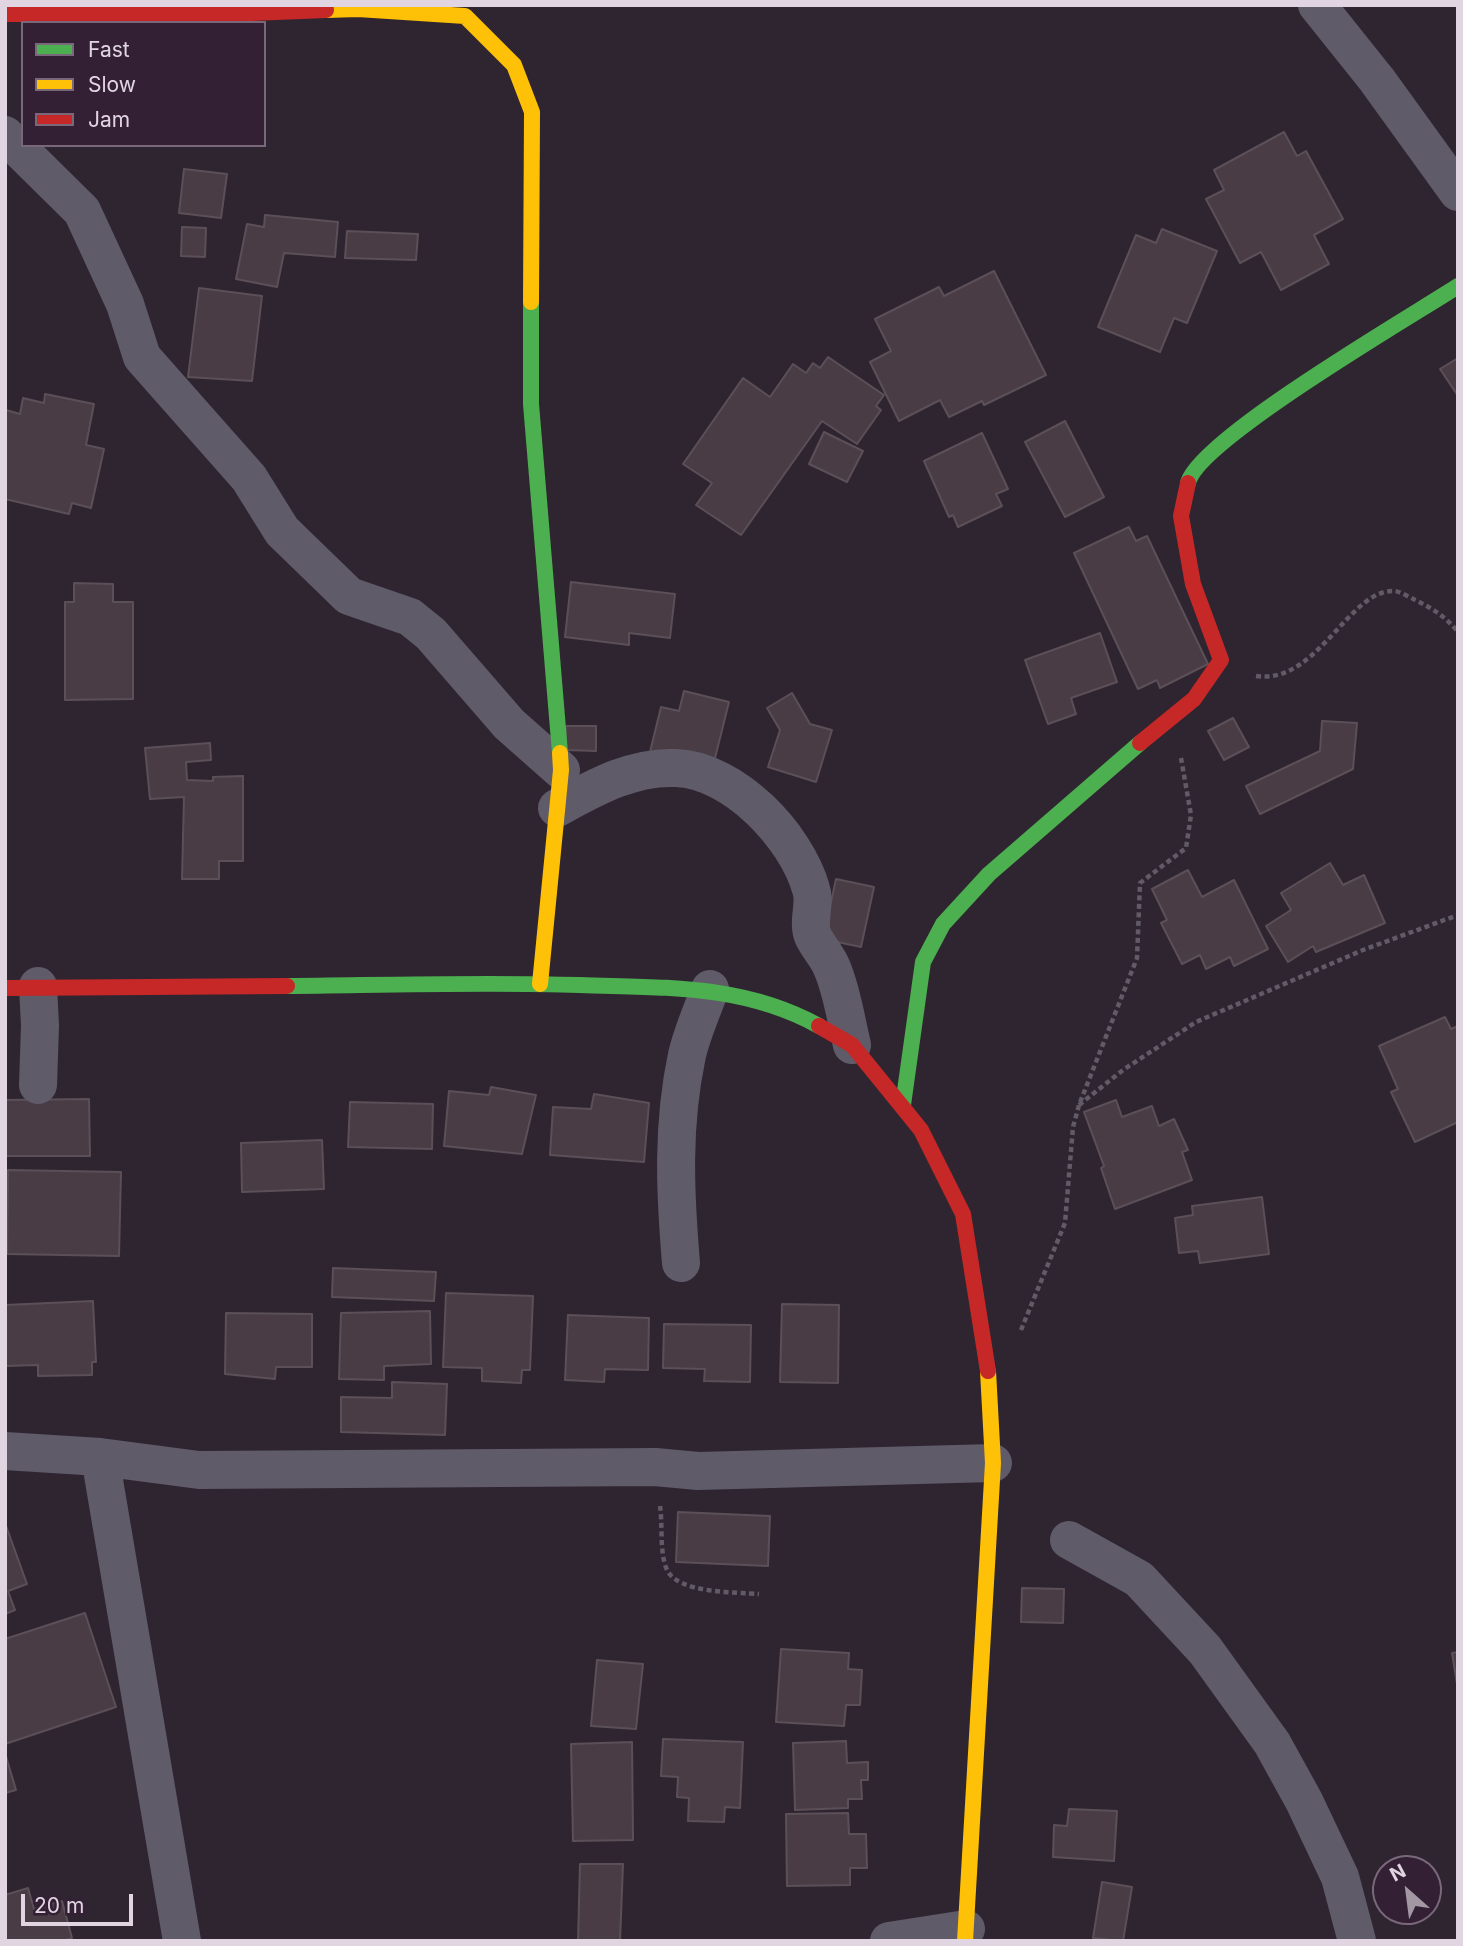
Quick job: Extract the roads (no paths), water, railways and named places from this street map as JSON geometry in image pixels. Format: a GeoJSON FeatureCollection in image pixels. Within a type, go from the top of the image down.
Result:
{"type":"FeatureCollection","features":[{"type":"Feature","properties":{"kind":"street"},"geometry":{"type":"LineString","coordinates":[[1317,5],[1377,80],[1458,192]]}},
{"type":"Feature","properties":{"kind":"street"},"geometry":{"type":"LineString","coordinates":[[5,14],[226,14],[358,9],[465,16],[514,65],[533,112],[531,404],[561,770],[540,984]]}},
{"type":"Feature","properties":{"kind":"street"},"geometry":{"type":"LineString","coordinates":[[12,152],[82,211],[125,304],[142,357],[249,478],[282,531],[349,596],[410,617],[430,634],[509,724],[561,770]]}},
{"type":"Feature","properties":{"kind":"street"},"geometry":{"type":"LineString","coordinates":[[903,1105],[923,962],[943,924],[1009,855],[1081,791],[1195,699],[1220,660],[1193,584],[1181,516],[1190,476],[1212,451],[1265,411],[1458,286]]}},
{"type":"Feature","properties":{"kind":"street"},"geometry":{"type":"LineString","coordinates":[[557,808],[605,782],[647,770],[678,768],[717,779],[750,799],[788,844],[812,890],[811,934],[832,968],[852,1045]]}},
{"type":"Feature","properties":{"kind":"street"},"geometry":{"type":"LineString","coordinates":[[38,1085],[40,1026],[21,987],[540,984],[710,989],[788,1009],[852,1045],[921,1130],[963,1214],[988,1371],[993,1464],[966,1935],[889,1941]]}},
{"type":"Feature","properties":{"kind":"street"},"geometry":{"type":"LineString","coordinates":[[681,1263],[674,1191],[675,1130],[687,1054],[710,989]]}},
{"type":"Feature","properties":{"kind":"street"},"geometry":{"type":"LineString","coordinates":[[5,1451],[100,1457],[200,1470],[655,1467],[698,1471],[993,1464]]}},
{"type":"Feature","properties":{"kind":"street"},"geometry":{"type":"LineString","coordinates":[[100,1457],[182,1941]]}},
{"type":"Feature","properties":{"kind":"street"},"geometry":{"type":"LineString","coordinates":[[1069,1541],[1139,1579],[1205,1650],[1272,1743],[1304,1801],[1340,1877],[1357,1941]]}}]}
